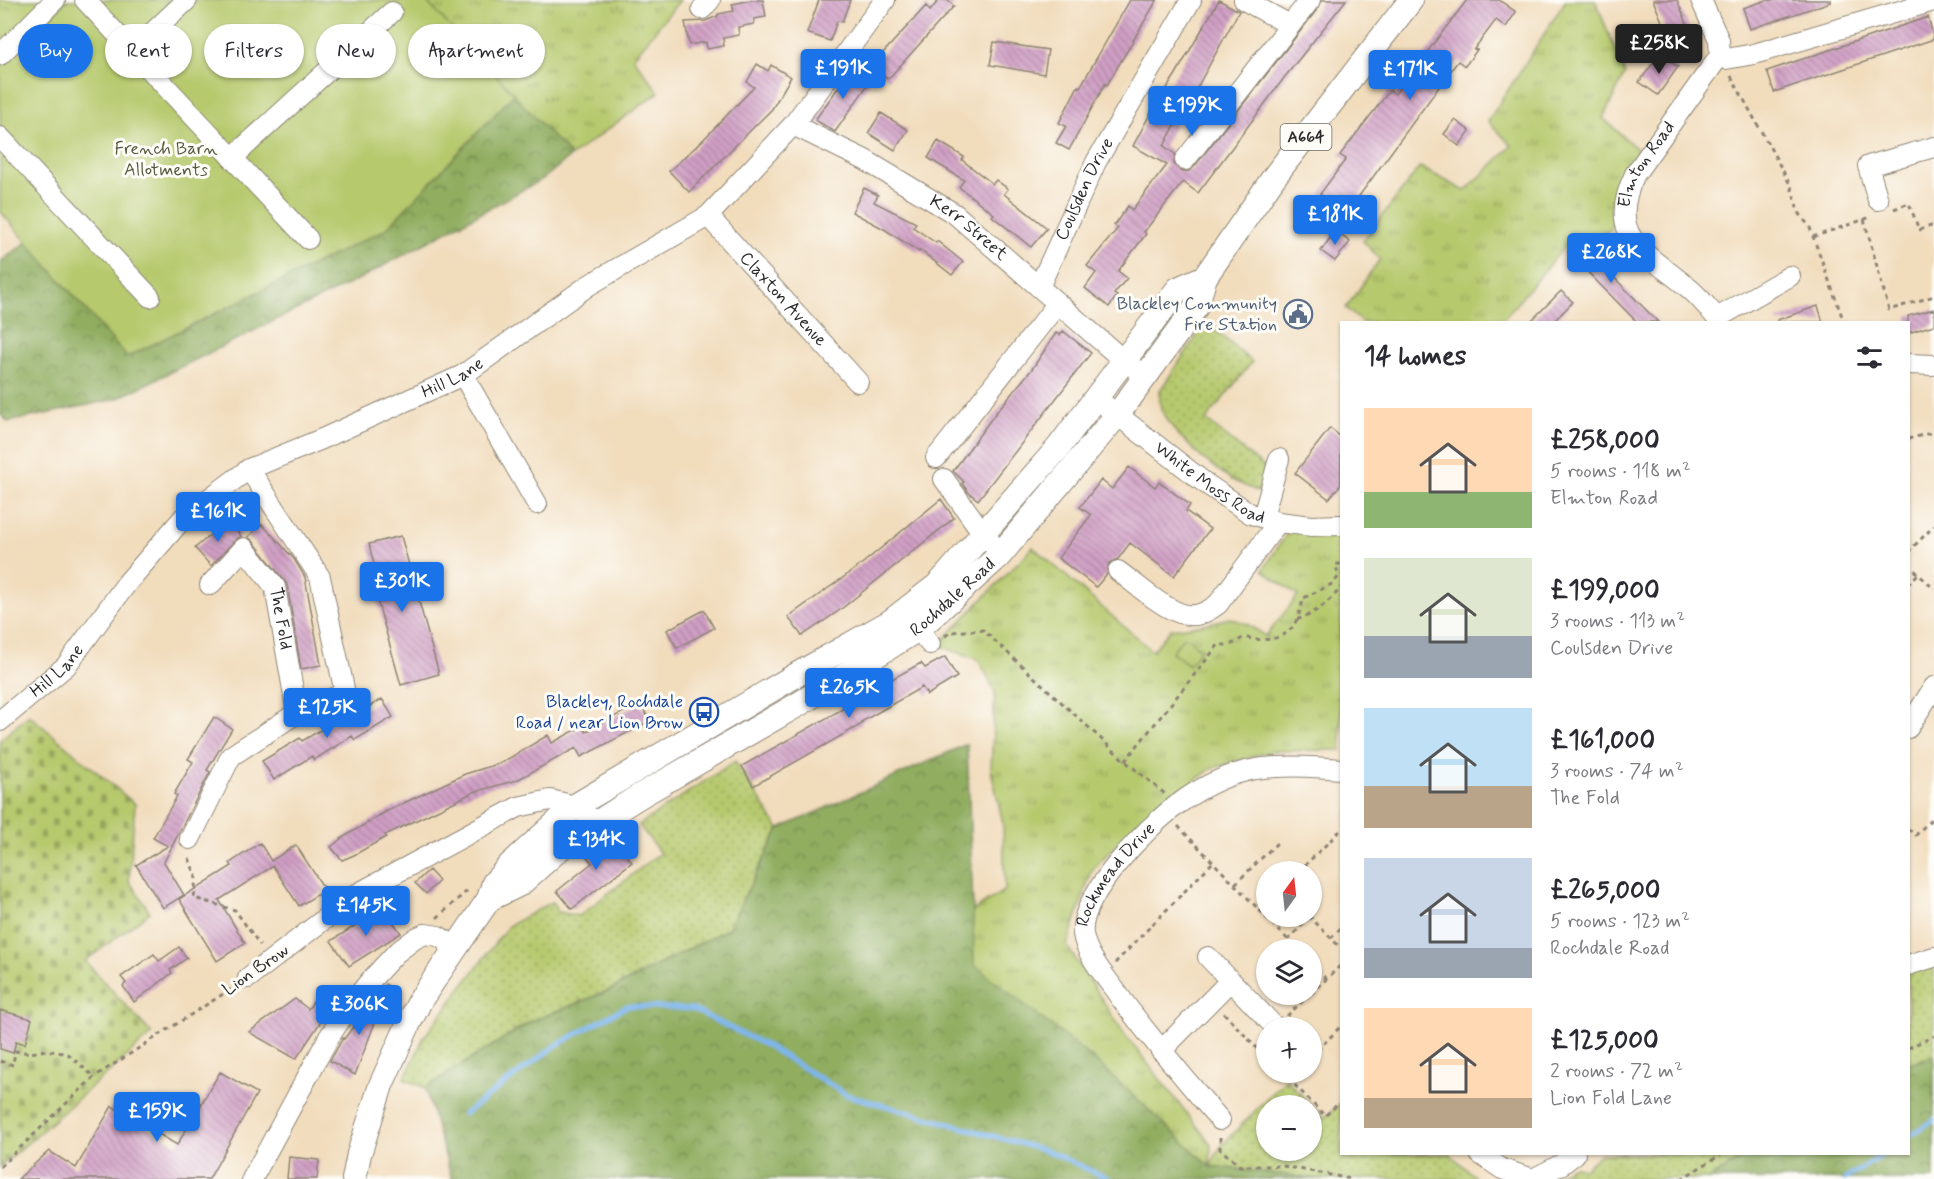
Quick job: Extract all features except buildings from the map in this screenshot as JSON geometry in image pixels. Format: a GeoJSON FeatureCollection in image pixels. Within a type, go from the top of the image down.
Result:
{"type":"FeatureCollection","features":[{"type":"Feature","properties":{"kind":"main road","name":"Rochdale Road"},"geometry":{"type":"LineString","coordinates":[[489,899],[520,884],[568,841],[638,796],[799,704],[924,637],[1001,554],[1118,414],[1196,307],[1205,277],[1274,177],[1411,0]]}},
{"type":"Feature","properties":{"kind":"main road","name":"Rochdale Road"},"geometry":{"type":"LineString","coordinates":[[354,1179],[359,1154],[381,1085],[403,1035],[421,999],[489,899],[494,883],[510,865],[575,806],[890,622],[939,584],[982,532],[1058,448],[1178,289],[1205,277]]}},
{"type":"Feature","properties":{"kind":"street"},"geometry":{"type":"LineString","coordinates":[[0,55],[55,0]]}},
{"type":"Feature","properties":{"kind":"street"},"geometry":{"type":"LineString","coordinates":[[85,0],[108,24]]}},
{"type":"Feature","properties":{"kind":"street"},"geometry":{"type":"LineString","coordinates":[[162,24],[187,0]]}},
{"type":"Feature","properties":{"kind":"street","name":"Hill Lane"},"geometry":{"type":"LineString","coordinates":[[0,721],[66,666],[127,583],[184,517],[249,469],[322,439],[463,375],[589,285],[708,216],[793,125],[885,0]]}},
{"type":"Feature","properties":{"kind":"street","name":"Coulsden Drive"},"geometry":{"type":"LineString","coordinates":[[1039,287],[1096,162],[1191,0]]}},
{"type":"Feature","properties":{"kind":"street"},"geometry":{"type":"LineString","coordinates":[[1244,0],[1290,25]]}},
{"type":"Feature","properties":{"kind":"street"},"geometry":{"type":"LineString","coordinates":[[1185,160],[1310,0]]}},
{"type":"Feature","properties":{"kind":"street"},"geometry":{"type":"LineString","coordinates":[[1701,0],[1726,57],[1755,54],[1934,1]]}},
{"type":"Feature","properties":{"kind":"street"},"geometry":{"type":"LineString","coordinates":[[232,158],[392,12]]}},
{"type":"Feature","properties":{"kind":"street","name":"Elmton Road"},"geometry":{"type":"LineString","coordinates":[[1717,320],[1693,292],[1639,250],[1629,233],[1624,206],[1625,196],[1635,174],[1726,57]]}},
{"type":"Feature","properties":{"kind":"street"},"geometry":{"type":"LineString","coordinates":[[158,78],[308,239]]}},
{"type":"Feature","properties":{"kind":"street","name":"Kerr Street"},"geometry":{"type":"LineString","coordinates":[[793,125],[865,160],[955,214],[1145,376]]}},
{"type":"Feature","properties":{"kind":"street"},"geometry":{"type":"LineString","coordinates":[[0,136],[150,297]]}},
{"type":"Feature","properties":{"kind":"street"},"geometry":{"type":"LineString","coordinates":[[1880,209],[1868,166],[1934,147]]}},
{"type":"Feature","properties":{"kind":"street","name":"Claxton Avenue"},"geometry":{"type":"LineString","coordinates":[[708,216],[858,382]]}},
{"type":"Feature","properties":{"kind":"street"},"geometry":{"type":"LineString","coordinates":[[1717,320],[1790,276]]}},
{"type":"Feature","properties":{"kind":"street"},"geometry":{"type":"LineString","coordinates":[[936,458],[1058,303]]}},
{"type":"Feature","properties":{"kind":"street"},"geometry":{"type":"LineString","coordinates":[[1910,364],[1934,365]]}},
{"type":"Feature","properties":{"kind":"street"},"geometry":{"type":"LineString","coordinates":[[463,375],[537,504]]}},
{"type":"Feature","properties":{"kind":"street","name":"White Moss Road"},"geometry":{"type":"LineString","coordinates":[[1096,399],[1205,483],[1251,514],[1271,520],[1312,526],[1340,525]]}},
{"type":"Feature","properties":{"kind":"street"},"geometry":{"type":"LineString","coordinates":[[1118,571],[1169,607],[1188,615],[1205,613],[1218,604],[1271,520],[1279,459]]}},
{"type":"Feature","properties":{"kind":"street"},"geometry":{"type":"LineString","coordinates":[[190,839],[231,756],[297,713],[345,693],[320,577],[249,469]]}},
{"type":"Feature","properties":{"kind":"street"},"geometry":{"type":"LineString","coordinates":[[944,479],[982,532],[1001,554]]}},
{"type":"Feature","properties":{"kind":"street","name":"The Fold"},"geometry":{"type":"LineString","coordinates":[[210,585],[244,548],[275,587],[297,713]]}},
{"type":"Feature","properties":{"kind":"street"},"geometry":{"type":"LineString","coordinates":[[1910,725],[1934,687]]}},
{"type":"Feature","properties":{"kind":"street","name":"Rockmead Drive"},"geometry":{"type":"LineString","coordinates":[[1220,1120],[1161,1051],[1103,975],[1085,942],[1083,932],[1087,908],[1114,867],[1172,809],[1209,784],[1246,771],[1304,766],[1340,769]]}},
{"type":"Feature","properties":{"kind":"street","name":"Lion Brow"},"geometry":{"type":"LineString","coordinates":[[248,978],[357,894],[518,807],[550,800],[575,806],[597,823]]}},
{"type":"Feature","properties":{"kind":"street"},"geometry":{"type":"LineString","coordinates":[[252,1179],[328,1037],[370,981],[396,953],[424,934],[438,936],[456,947]]}},
{"type":"Feature","properties":{"kind":"street"},"geometry":{"type":"LineString","coordinates":[[1208,957],[1265,1017]]}},
{"type":"Feature","properties":{"kind":"street"},"geometry":{"type":"LineString","coordinates":[[1910,964],[1934,957]]}},
{"type":"Feature","properties":{"kind":"street"},"geometry":{"type":"LineString","coordinates":[[1161,1051],[1230,981]]}},
{"type":"Feature","properties":{"kind":"street"},"geometry":{"type":"LineString","coordinates":[[1484,1155],[1502,1169],[1533,1179],[1562,1164],[1574,1155]]}},
{"type":"Feature","properties":{"kind":"path"},"geometry":{"type":"LineString","coordinates":[[1726,57],[1731,75],[1791,186],[1798,211],[1810,228],[1844,321]]}},
{"type":"Feature","properties":{"kind":"path"},"geometry":{"type":"LineString","coordinates":[[1813,237],[1864,219],[1880,209],[1909,203],[1919,230],[1934,225]]}},
{"type":"Feature","properties":{"kind":"path"},"geometry":{"type":"LineString","coordinates":[[1864,219],[1889,310],[1934,297]]}},
{"type":"Feature","properties":{"kind":"path"},"geometry":{"type":"LineString","coordinates":[[1910,438],[1934,432]]}},
{"type":"Feature","properties":{"kind":"path"},"geometry":{"type":"LineString","coordinates":[[1910,550],[1934,526]]}},
{"type":"Feature","properties":{"kind":"path"},"geometry":{"type":"LineString","coordinates":[[1125,761],[1219,644],[1227,646],[1244,637],[1269,639],[1284,635],[1297,619],[1304,598],[1340,578],[1336,564],[1340,564]]}},
{"type":"Feature","properties":{"kind":"path"},"geometry":{"type":"LineString","coordinates":[[1910,566],[1934,589]]}},
{"type":"Feature","properties":{"kind":"path"},"geometry":{"type":"LineString","coordinates":[[1910,582],[1918,574]]}},
{"type":"Feature","properties":{"kind":"path"},"geometry":{"type":"LineString","coordinates":[[1297,619],[1312,613],[1334,596],[1340,588]]}},
{"type":"Feature","properties":{"kind":"path"},"geometry":{"type":"LineString","coordinates":[[924,637],[983,630],[1125,761],[1172,809],[1214,862],[1256,906]]}},
{"type":"Feature","properties":{"kind":"path"},"geometry":{"type":"LineString","coordinates":[[1910,830],[1916,835],[1934,816]]}},
{"type":"Feature","properties":{"kind":"path"},"geometry":{"type":"LineString","coordinates":[[1309,861],[1340,831]]}},
{"type":"Feature","properties":{"kind":"path"},"geometry":{"type":"LineString","coordinates":[[190,839],[187,854],[196,876],[194,898],[236,910],[254,936]]}},
{"type":"Feature","properties":{"kind":"path"},"geometry":{"type":"LineString","coordinates":[[1235,884],[1276,843]]}},
{"type":"Feature","properties":{"kind":"path"},"geometry":{"type":"LineString","coordinates":[[1103,975],[1214,862]]}},
{"type":"Feature","properties":{"kind":"path"},"geometry":{"type":"LineString","coordinates":[[1276,927],[1287,939]]}},
{"type":"Feature","properties":{"kind":"path"},"geometry":{"type":"LineString","coordinates":[[1289,939],[1300,927]]}},
{"type":"Feature","properties":{"kind":"path"},"geometry":{"type":"LineString","coordinates":[[1320,927],[1340,947]]}},
{"type":"Feature","properties":{"kind":"path"},"geometry":{"type":"LineString","coordinates":[[1331,938],[1340,929]]}},
{"type":"Feature","properties":{"kind":"path"},"geometry":{"type":"LineString","coordinates":[[1322,983],[1340,966]]}},
{"type":"Feature","properties":{"kind":"path"},"geometry":{"type":"LineString","coordinates":[[1322,975],[1326,979]]}},
{"type":"Feature","properties":{"kind":"path","name":"Lion Brow"},"geometry":{"type":"LineString","coordinates":[[0,1167],[93,1077],[248,978]]}},
{"type":"Feature","properties":{"kind":"path"},"geometry":{"type":"LineString","coordinates":[[1286,1017],[1299,1005]]}},
{"type":"Feature","properties":{"kind":"path"},"geometry":{"type":"LineString","coordinates":[[1222,1012],[1255,1048]]}},
{"type":"Feature","properties":{"kind":"path"},"geometry":{"type":"LineString","coordinates":[[1322,1046],[1340,1027]]}},
{"type":"Feature","properties":{"kind":"path"},"geometry":{"type":"LineString","coordinates":[[1910,1047],[1934,1036]]}},
{"type":"Feature","properties":{"kind":"path"},"geometry":{"type":"LineString","coordinates":[[0,1061],[13,1065],[15,1051],[31,1053],[46,1050],[68,1054],[93,1077]]}},
{"type":"Feature","properties":{"kind":"path"},"geometry":{"type":"LineString","coordinates":[[1293,1083],[1325,1116],[1340,1102]]}},
{"type":"Feature","properties":{"kind":"path"},"geometry":{"type":"LineString","coordinates":[[1220,1120],[1220,1149],[1240,1167],[1283,1166],[1351,1179]]}},
{"type":"Feature","properties":{"kind":"path"},"geometry":{"type":"LineString","coordinates":[[1681,1179],[1720,1155]]}},
{"type":"Feature","properties":{"kind":"green space"},"geometry":{"type":"Polygon","coordinates":[[[0,0],[67,0],[43,24],[18,24],[18,48],[0,66],[0,0]]]}},
{"type":"Feature","properties":{"kind":"green space","name":"French Barn Allotments"},"geometry":{"type":"Polygon","coordinates":[[[67,0],[425,0],[448,24],[408,24],[408,78],[499,78],[514,94],[386,229],[127,357],[0,211],[0,66],[18,48],[18,78],[93,78],[93,24],[43,24],[67,0]]]}},
{"type":"Feature","properties":{"kind":"green space"},"geometry":{"type":"Polygon","coordinates":[[[425,0],[680,0],[633,58],[659,92],[571,156],[498,78],[545,78],[545,24],[447,24],[425,0]]]}},
{"type":"Feature","properties":{"kind":"green space"},"geometry":{"type":"Polygon","coordinates":[[[1566,0],[1595,0],[1625,74],[1603,118],[1638,150],[1610,231],[1571,239],[1502,321],[1360,321],[1346,308],[1380,259],[1363,241],[1420,167],[1465,191],[1512,146],[1488,121],[1566,0]]]}},
{"type":"Feature","properties":{"kind":"green space"},"geometry":{"type":"Polygon","coordinates":[[[514,94],[571,156],[543,179],[363,277],[116,399],[8,422],[0,414],[0,262],[27,242],[127,357],[386,229],[514,94]]]}},
{"type":"Feature","properties":{"kind":"green space"},"geometry":{"type":"Polygon","coordinates":[[[1206,322],[1252,362],[1206,420],[1264,467],[1271,463],[1259,492],[1232,480],[1202,458],[1175,431],[1161,410],[1159,392],[1206,322]]]}},
{"type":"Feature","properties":{"kind":"green space"},"geometry":{"type":"Polygon","coordinates":[[[1291,527],[1340,531],[1340,750],[1272,751],[1213,768],[1142,817],[1092,870],[1067,946],[1125,1035],[1211,1144],[1210,1166],[1096,1061],[974,965],[973,911],[1005,890],[1003,823],[991,770],[995,692],[979,660],[938,645],[1033,547],[1152,651],[1171,629],[1230,618],[1247,624],[1266,636],[1298,596],[1263,570],[1291,527]]]}},
{"type":"Feature","properties":{"kind":"green space"},"geometry":{"type":"Polygon","coordinates":[[[1184,636],[1201,649],[1189,665],[1172,652],[1184,636]]]}},
{"type":"Feature","properties":{"kind":"green space"},"geometry":{"type":"Polygon","coordinates":[[[29,715],[135,804],[129,881],[150,912],[85,961],[152,1034],[0,1167],[0,740],[29,715]]]}},
{"type":"Feature","properties":{"kind":"green space"},"geometry":{"type":"Polygon","coordinates":[[[967,744],[975,965],[1096,1061],[1210,1166],[1316,1179],[452,1179],[425,1088],[530,1022],[608,991],[728,929],[779,829],[967,744]]]}},
{"type":"Feature","properties":{"kind":"green space"},"geometry":{"type":"Polygon","coordinates":[[[735,761],[779,829],[728,929],[608,991],[530,1022],[425,1088],[404,1079],[424,1037],[508,926],[552,902],[558,912],[579,916],[660,853],[639,825],[735,761]]]}},
{"type":"Feature","properties":{"kind":"green space"},"geometry":{"type":"Polygon","coordinates":[[[1934,963],[1934,1055],[1910,1064],[1910,969],[1934,963]]]}},
{"type":"Feature","properties":{"kind":"green space"},"geometry":{"type":"Polygon","coordinates":[[[1934,1055],[1934,1179],[1709,1179],[1747,1155],[1910,1155],[1910,1064],[1934,1055]]]}},
{"type":"Feature","properties":{"kind":"green space"},"geometry":{"type":"Polygon","coordinates":[[[1282,1083],[1290,1083],[1302,1095],[1270,1095],[1282,1083]]]}},
{"type":"Feature","properties":{"kind":"green space"},"geometry":{"type":"Polygon","coordinates":[[[1340,1104],[1340,1155],[1451,1155],[1477,1179],[1316,1179],[1210,1166],[1221,1146],[1256,1110],[1256,1161],[1322,1161],[1322,1116],[1324,1118],[1340,1104]]]}},
{"type":"Feature","properties":{"kind":"green space"},"geometry":{"type":"Polygon","coordinates":[[[1599,1155],[1747,1155],[1709,1179],[1551,1179],[1573,1166],[1584,1169],[1599,1155]]]}},
{"type":"Feature","properties":{"kind":"waterway"},"geometry":{"type":"LineString","coordinates":[[464,1114],[555,1046],[627,1006],[692,1009],[769,1047],[847,1095],[1050,1152],[1109,1179]]}},
{"type":"Feature","properties":{"kind":"waterway"},"geometry":{"type":"LineString","coordinates":[[1910,1136],[1934,1120]]}},
{"type":"Feature","properties":{"kind":"waterway"},"geometry":{"type":"LineString","coordinates":[[1845,1179],[1882,1155]]}},
{"type":"Feature","properties":{"kind":"place","name":"Blackley Community Fire Station"},"geometry":{"type":"Point","coordinates":[1298,314]}},
{"type":"Feature","properties":{"kind":"place","name":"Blackley, Rochdale Road / near Lion Brow"},"geometry":{"type":"Point","coordinates":[704,712]}}]}
